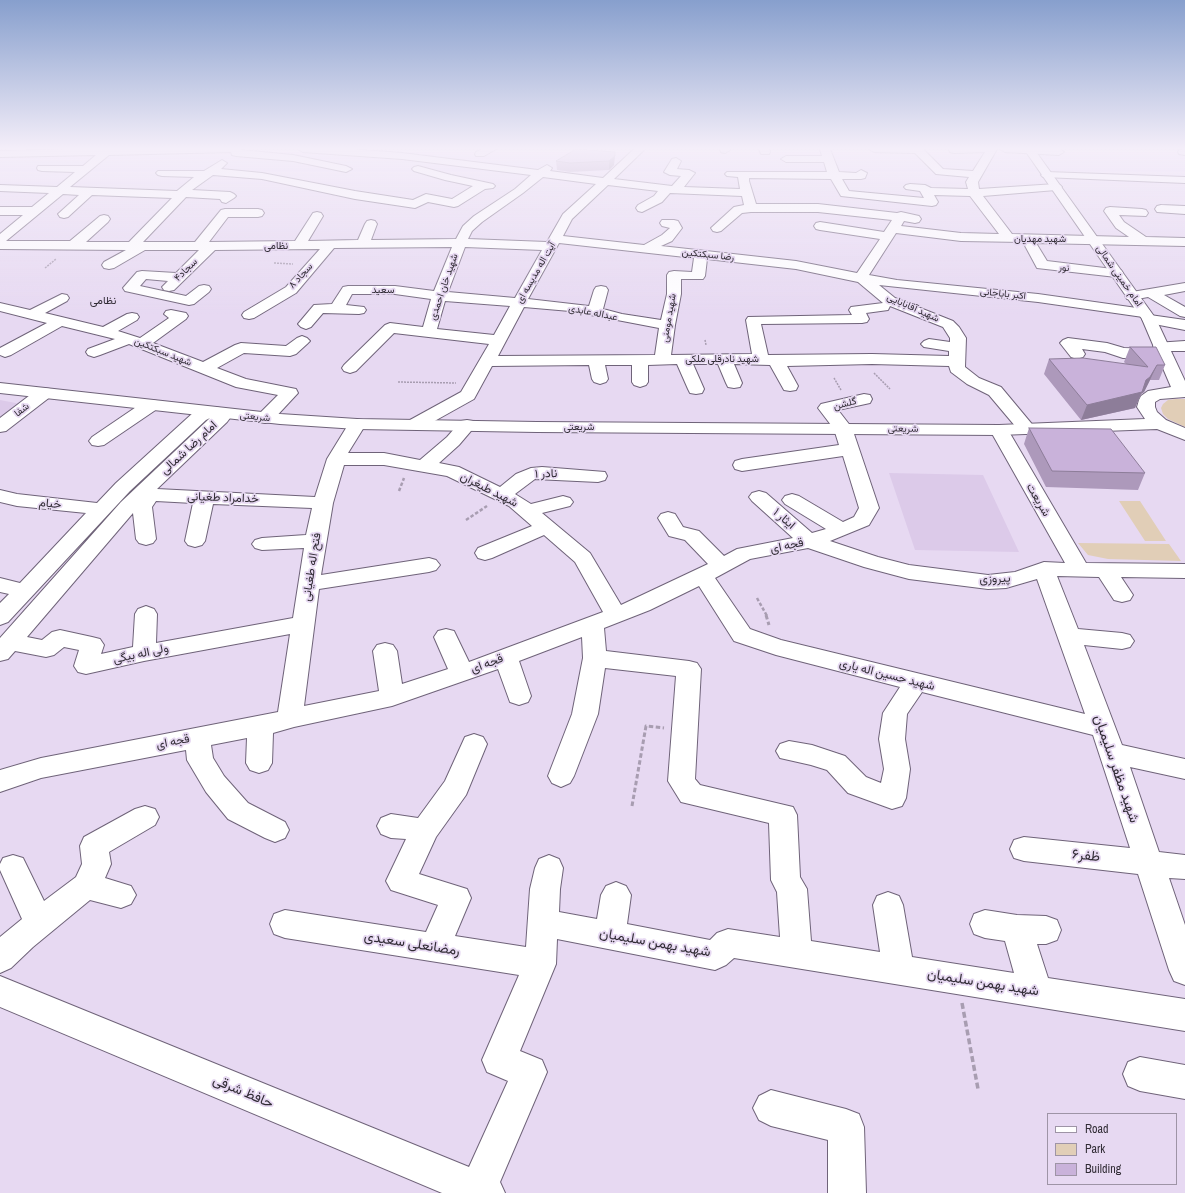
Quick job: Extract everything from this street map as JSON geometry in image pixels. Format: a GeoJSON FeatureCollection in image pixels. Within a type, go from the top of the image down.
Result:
{"type":"FeatureCollection","features":[{"type":"Feature","properties":{"kind":"street"},"geometry":{"type":"LineString","coordinates":[[0,240],[43,205]]}},
{"type":"Feature","properties":{"kind":"street"},"geometry":{"type":"LineString","coordinates":[[64,214],[75,205]]}},
{"type":"Feature","properties":{"kind":"street"},"geometry":{"type":"LineString","coordinates":[[109,266],[138,246],[153,223],[171,205]]}},
{"type":"Feature","properties":{"kind":"street"},"geometry":{"type":"LineString","coordinates":[[441,210],[450,205]]}},
{"type":"Feature","properties":{"kind":"street","name":"آیت اله مدیسه ای"},"geometry":{"type":"LineString","coordinates":[[471,390],[567,217],[581,205]]}},
{"type":"Feature","properties":{"kind":"street"},"geometry":{"type":"LineString","coordinates":[[642,208],[648,205]]}},
{"type":"Feature","properties":{"kind":"street"},"geometry":{"type":"LineString","coordinates":[[861,277],[907,205]]}},
{"type":"Feature","properties":{"kind":"street"},"geometry":{"type":"LineString","coordinates":[[983,205],[1010,239]]}},
{"type":"Feature","properties":{"kind":"street","name":"امام خمینی شمالی"},"geometry":{"type":"LineString","coordinates":[[1068,205],[1146,316],[1183,392]]}},
{"type":"Feature","properties":{"kind":"street"},"geometry":{"type":"LineString","coordinates":[[497,206],[511,209]]}},
{"type":"Feature","properties":{"kind":"street","name":"شهید خان احمدی"},"geometry":{"type":"LineString","coordinates":[[429,331],[439,296],[467,229],[478,218],[497,206]]}},
{"type":"Feature","properties":{"kind":"street"},"geometry":{"type":"LineString","coordinates":[[717,228],[738,210],[751,208],[777,213],[818,208],[936,222]]}},
{"type":"Feature","properties":{"kind":"street"},"geometry":{"type":"LineString","coordinates":[[0,211],[35,211]]}},
{"type":"Feature","properties":{"kind":"street"},"geometry":{"type":"LineString","coordinates":[[1142,212],[1110,211],[1120,225],[1143,241]]}},
{"type":"Feature","properties":{"kind":"street","name":"سجاد۴"},"geometry":{"type":"LineString","coordinates":[[162,295],[205,246],[225,213],[258,213]]}},
{"type":"Feature","properties":{"kind":"street"},"geometry":{"type":"LineString","coordinates":[[478,218],[499,222]]}},
{"type":"Feature","properties":{"kind":"street"},"geometry":{"type":"LineString","coordinates":[[74,245],[104,219]]}},
{"type":"Feature","properties":{"kind":"street"},"geometry":{"type":"LineString","coordinates":[[298,246],[316,223]]}},
{"type":"Feature","properties":{"kind":"street"},"geometry":{"type":"LineString","coordinates":[[647,243],[661,240],[676,228],[674,224],[666,223]]}},
{"type":"Feature","properties":{"kind":"street"},"geometry":{"type":"LineString","coordinates":[[363,245],[371,224]]}},
{"type":"Feature","properties":{"kind":"street","name":"شهید مهدیان"},"geometry":{"type":"LineString","coordinates":[[820,226],[851,225],[890,232],[961,237],[1185,242]]}},
{"type":"Feature","properties":{"kind":"street"},"geometry":{"type":"LineString","coordinates":[[242,246],[256,231]]}},
{"type":"Feature","properties":{"kind":"street","name":"نظامی"},"geometry":{"type":"LineString","coordinates":[[0,245],[329,246],[363,245],[412,238],[460,243],[553,242]]}},
{"type":"Feature","properties":{"kind":"street","name":"نور"},"geometry":{"type":"LineString","coordinates":[[1028,239],[1042,266],[1116,273]]}},
{"type":"Feature","properties":{"kind":"street","name":"رضا سبکتکین"},"geometry":{"type":"LineString","coordinates":[[553,242],[647,243],[765,267],[800,261],[831,273],[861,277]]}},
{"type":"Feature","properties":{"kind":"street","name":"سجاد ۸"},"geometry":{"type":"LineString","coordinates":[[249,315],[291,290],[329,246]]}},
{"type":"Feature","properties":{"kind":"street","name":"شهید مومنی"},"geometry":{"type":"LineString","coordinates":[[662,360],[667,325],[674,294],[674,275],[698,276],[701,254]]}},
{"type":"Feature","properties":{"kind":"street"},"geometry":{"type":"LineString","coordinates":[[179,277],[142,275],[130,288],[189,301],[204,289]]}},
{"type":"Feature","properties":{"kind":"street","name":"اکبر باباجانی"},"geometry":{"type":"LineString","coordinates":[[861,277],[897,284],[924,281],[1146,316],[1185,325]]}},
{"type":"Feature","properties":{"kind":"street","name":"شهید آقابابایی"},"geometry":{"type":"LineString","coordinates":[[861,277],[890,301],[948,324],[954,330],[958,338],[957,369],[995,391],[1027,429]]}},
{"type":"Feature","properties":{"kind":"street"},"geometry":{"type":"LineString","coordinates":[[1132,296],[1185,287]]}},
{"type":"Feature","properties":{"kind":"street","name":"سعید"},"geometry":{"type":"LineString","coordinates":[[336,309],[348,290],[395,290],[439,296]]}},
{"type":"Feature","properties":{"kind":"street"},"geometry":{"type":"LineString","coordinates":[[595,311],[601,290]]}},
{"type":"Feature","properties":{"kind":"street"},"geometry":{"type":"LineString","coordinates":[[1151,293],[1185,314]]}},
{"type":"Feature","properties":{"kind":"street","name":"عبداله عابدی"},"geometry":{"type":"LineString","coordinates":[[439,296],[595,311],[622,318],[667,325]]}},
{"type":"Feature","properties":{"kind":"street"},"geometry":{"type":"LineString","coordinates":[[32,315],[62,298]]}},
{"type":"Feature","properties":{"kind":"street"},"geometry":{"type":"LineString","coordinates":[[1169,303],[1185,302]]}},
{"type":"Feature","properties":{"kind":"street","name":"شهید سبکتکین"},"geometry":{"type":"LineString","coordinates":[[0,307],[105,332],[242,383],[290,393],[265,418]]}},
{"type":"Feature","properties":{"kind":"street"},"geometry":{"type":"LineString","coordinates":[[790,386],[768,360],[754,320],[862,319],[856,310],[883,307]]}},
{"type":"Feature","properties":{"kind":"street"},"geometry":{"type":"LineString","coordinates":[[306,324],[319,308],[359,310]]}},
{"type":"Feature","properties":{"kind":"street"},"geometry":{"type":"LineString","coordinates":[[94,352],[135,342],[181,316],[170,314]]}},
{"type":"Feature","properties":{"kind":"street"},"geometry":{"type":"LineString","coordinates":[[105,332],[132,317]]}},
{"type":"Feature","properties":{"kind":"street"},"geometry":{"type":"LineString","coordinates":[[5,352],[60,321]]}},
{"type":"Feature","properties":{"kind":"street","name":"شهید خان احمدی"},"geometry":{"type":"LineString","coordinates":[[350,368],[390,328],[429,331],[498,340]]}},
{"type":"Feature","properties":{"kind":"street"},"geometry":{"type":"LineString","coordinates":[[204,368],[241,348],[290,351],[302,342]]}},
{"type":"Feature","properties":{"kind":"street"},"geometry":{"type":"LineString","coordinates":[[1078,354],[1068,343],[1107,348],[1123,353],[1163,350],[1185,346]]}},
{"type":"Feature","properties":{"kind":"street"},"geometry":{"type":"LineString","coordinates":[[887,344],[895,359]]}},
{"type":"Feature","properties":{"kind":"street"},"geometry":{"type":"LineString","coordinates":[[929,344],[957,354]]}},
{"type":"Feature","properties":{"kind":"street","name":"شهید نادرقلی ملکی"},"geometry":{"type":"LineString","coordinates":[[486,361],[895,359],[957,354]]}},
{"type":"Feature","properties":{"kind":"street"},"geometry":{"type":"LineString","coordinates":[[683,359],[696,389]]}},
{"type":"Feature","properties":{"kind":"street"},"geometry":{"type":"LineString","coordinates":[[724,359],[734,383]]}},
{"type":"Feature","properties":{"kind":"street"},"geometry":{"type":"LineString","coordinates":[[596,360],[600,379]]}},
{"type":"Feature","properties":{"kind":"street"},"geometry":{"type":"LineString","coordinates":[[640,360],[640,382]]}},
{"type":"Feature","properties":{"kind":"street","name":"شریعتی"},"geometry":{"type":"LineString","coordinates":[[0,388],[265,418],[357,424],[475,425],[847,439],[999,430],[1160,424]]}},
{"type":"Feature","properties":{"kind":"street"},"geometry":{"type":"LineString","coordinates":[[416,424],[471,390],[475,425],[453,441],[424,466]]}},
{"type":"Feature","properties":{"kind":"street"},"geometry":{"type":"LineString","coordinates":[[1183,392],[1166,392],[1154,395],[1147,400],[1146,407],[1150,416],[1160,424],[1185,434]]}},
{"type":"Feature","properties":{"kind":"street","name":"شفا"},"geometry":{"type":"LineString","coordinates":[[0,427],[44,393]]}},
{"type":"Feature","properties":{"kind":"street","name":"گلشن"},"geometry":{"type":"LineString","coordinates":[[847,439],[827,408],[864,398]]}},
{"type":"Feature","properties":{"kind":"street"},"geometry":{"type":"LineString","coordinates":[[98,441],[151,405]]}},
{"type":"Feature","properties":{"kind":"street","name":"امام رضا شمالی"},"geometry":{"type":"LineString","coordinates":[[0,618],[123,487],[200,416],[214,412],[222,418],[135,506],[5,648]]}},
{"type":"Feature","properties":{"kind":"street","name":"فتح اله طغیانی"},"geometry":{"type":"LineString","coordinates":[[290,718],[315,542],[323,502],[336,458],[357,424]]}},
{"type":"Feature","properties":{"kind":"street","name":"شریعت"},"geometry":{"type":"LineString","coordinates":[[999,430],[1079,569]]}},
{"type":"Feature","properties":{"kind":"street"},"geometry":{"type":"LineString","coordinates":[[742,465],[847,439]]}},
{"type":"Feature","properties":{"kind":"street","name":"قجه ای"},"geometry":{"type":"LineString","coordinates":[[0,781],[41,768],[260,726],[290,718],[392,697],[506,657],[642,605],[713,571],[744,554],[809,541],[842,530],[862,521],[869,508],[847,439]]}},
{"type":"Feature","properties":{"kind":"street","name":"شهید طیغران"},"geometry":{"type":"LineString","coordinates":[[336,458],[384,459],[452,471],[516,502],[583,558],[616,615]]}},
{"type":"Feature","properties":{"kind":"street","name":"نادر ۱"},"geometry":{"type":"LineString","coordinates":[[502,495],[523,478],[531,474],[542,473],[598,476]]}},
{"type":"Feature","properties":{"kind":"street","name":"خدامراد طغیانی"},"geometry":{"type":"LineString","coordinates":[[135,506],[151,495],[323,502]]}},
{"type":"Feature","properties":{"kind":"street","name":"خیام"},"geometry":{"type":"LineString","coordinates":[[0,496],[17,500],[102,509]]}},
{"type":"Feature","properties":{"kind":"street","name":"ایثار ۱"},"geometry":{"type":"LineString","coordinates":[[759,497],[809,541]]}},
{"type":"Feature","properties":{"kind":"street"},"geometry":{"type":"LineString","coordinates":[[195,541],[204,498]]}},
{"type":"Feature","properties":{"kind":"street"},"geometry":{"type":"LineString","coordinates":[[792,500],[842,530]]}},
{"type":"Feature","properties":{"kind":"street"},"geometry":{"type":"LineString","coordinates":[[528,512],[563,502]]}},
{"type":"Feature","properties":{"kind":"street"},"geometry":{"type":"LineString","coordinates":[[135,506],[146,539]]}},
{"type":"Feature","properties":{"kind":"street","name":"شهید حسین اله یاری"},"geometry":{"type":"LineString","coordinates":[[668,518],[676,532],[692,535],[713,571],[742,635],[776,647],[916,682],[972,698],[1102,728]]}},
{"type":"Feature","properties":{"kind":"street"},"geometry":{"type":"LineString","coordinates":[[485,553],[546,527]]}},
{"type":"Feature","properties":{"kind":"street","name":"پیروزی"},"geometry":{"type":"LineString","coordinates":[[809,541],[871,562],[909,572],[988,582],[1006,581],[1020,578],[1044,569],[1185,571]]}},
{"type":"Feature","properties":{"kind":"street"},"geometry":{"type":"LineString","coordinates":[[262,544],[315,542]]}},
{"type":"Feature","properties":{"kind":"street"},"geometry":{"type":"LineString","coordinates":[[309,584],[429,565]]}},
{"type":"Feature","properties":{"kind":"street","name":"شهید مظفر سلیمیان"},"geometry":{"type":"LineString","coordinates":[[1044,569],[1112,753],[1148,863],[1178,928],[1185,970]]}},
{"type":"Feature","properties":{"kind":"street"},"geometry":{"type":"LineString","coordinates":[[1105,570],[1122,595]]}},
{"type":"Feature","properties":{"kind":"street"},"geometry":{"type":"LineString","coordinates":[[0,585],[24,591]]}},
{"type":"Feature","properties":{"kind":"street"},"geometry":{"type":"LineString","coordinates":[[144,653],[146,614]]}},
{"type":"Feature","properties":{"kind":"street","name":"ولی اله بیگی"},"geometry":{"type":"LineString","coordinates":[[5,648],[46,649],[60,638],[92,645],[86,666],[144,653],[303,624]]}},
{"type":"Feature","properties":{"kind":"street"},"geometry":{"type":"LineString","coordinates":[[561,776],[585,714],[594,658],[592,624]]}},
{"type":"Feature","properties":{"kind":"street"},"geometry":{"type":"LineString","coordinates":[[1069,636],[1122,642]]}},
{"type":"Feature","properties":{"kind":"street"},"geometry":{"type":"LineString","coordinates":[[446,637],[462,673]]}},
{"type":"Feature","properties":{"kind":"street"},"geometry":{"type":"LineString","coordinates":[[384,651],[392,697]]}},
{"type":"Feature","properties":{"kind":"street"},"geometry":{"type":"LineString","coordinates":[[506,657],[519,696]]}},
{"type":"Feature","properties":{"kind":"street"},"geometry":{"type":"LineString","coordinates":[[594,658],[689,669],[681,781],[691,794],[783,815],[786,880],[792,889],[796,954]]}},
{"type":"Feature","properties":{"kind":"street"},"geometry":{"type":"LineString","coordinates":[[789,751],[812,755],[836,764],[858,785],[892,798],[897,769],[892,739],[895,713],[916,682]]}},
{"type":"Feature","properties":{"kind":"street"},"geometry":{"type":"LineString","coordinates":[[259,764],[260,726]]}},
{"type":"Feature","properties":{"kind":"street"},"geometry":{"type":"LineString","coordinates":[[197,738],[200,760],[215,784],[238,811],[275,830]]}},
{"type":"Feature","properties":{"kind":"street"},"geometry":{"type":"LineString","coordinates":[[435,947],[456,898],[400,881],[425,830],[456,787],[474,744]]}},
{"type":"Feature","properties":{"kind":"street"},"geometry":{"type":"LineString","coordinates":[[1112,753],[1185,769]]}},
{"type":"Feature","properties":{"kind":"street"},"geometry":{"type":"LineString","coordinates":[[0,958],[22,937],[86,886],[97,864],[94,846],[145,817]]}},
{"type":"Feature","properties":{"kind":"street"},"geometry":{"type":"LineString","coordinates":[[391,826],[425,830]]}},
{"type":"Feature","properties":{"kind":"street","name":"ظفر۶"},"geometry":{"type":"LineString","coordinates":[[1024,849],[1185,867]]}},
{"type":"Feature","properties":{"kind":"street"},"geometry":{"type":"LineString","coordinates":[[13,867],[39,923]]}},
{"type":"Feature","properties":{"kind":"street"},"geometry":{"type":"LineString","coordinates":[[466,1189],[530,1072],[499,1060],[540,964],[545,889],[549,868]]}},
{"type":"Feature","properties":{"kind":"street"},"geometry":{"type":"LineString","coordinates":[[86,886],[122,894]]}},
{"type":"Feature","properties":{"kind":"street"},"geometry":{"type":"LineString","coordinates":[[610,935],[616,895]]}},
{"type":"Feature","properties":{"kind":"street"},"geometry":{"type":"LineString","coordinates":[[888,905],[898,970]]}},
{"type":"Feature","properties":{"kind":"street","name":"شهید بهمن سلیمیان"},"geometry":{"type":"LineString","coordinates":[[543,923],[715,955],[728,943],[1185,1015]]}},
{"type":"Feature","properties":{"kind":"street","name":"رمضانعلی سعیدی"},"geometry":{"type":"LineString","coordinates":[[285,924],[540,964]]}},
{"type":"Feature","properties":{"kind":"street"},"geometry":{"type":"LineString","coordinates":[[985,924],[1031,930],[1036,992]]}},
{"type":"Feature","properties":{"kind":"street","name":"حافظ شرقی"},"geometry":{"type":"LineString","coordinates":[[1,993],[466,1189]]}},
{"type":"Feature","properties":{"kind":"street"},"geometry":{"type":"LineString","coordinates":[[1140,1074],[1185,1082]]}},
{"type":"Feature","properties":{"kind":"street"},"geometry":{"type":"LineString","coordinates":[[771,1108],[846,1127],[847,1193]]}},
{"type":"Feature","properties":{"kind":"path"},"geometry":{"type":"LineString","coordinates":[[398,382],[471,390]]}},
{"type":"Feature","properties":{"kind":"path"},"geometry":{"type":"LineString","coordinates":[[466,520],[502,495]]}},
{"type":"Feature","properties":{"kind":"path"},"geometry":{"type":"LineString","coordinates":[[757,598],[766,613],[776,647]]}},
{"type":"Feature","properties":{"kind":"path"},"geometry":{"type":"LineString","coordinates":[[632,806],[646,726],[684,730]]}},
{"type":"Feature","properties":{"kind":"path"},"geometry":{"type":"LineString","coordinates":[[958,979],[978,1089]]}},
{"type":"Feature","properties":{"kind":"shaded area"},"geometry":{"type":"Polygon","coordinates":[[[0,400],[26,405],[0,425],[0,400]]]}},
{"type":"Feature","properties":{"kind":"shaded area"},"geometry":{"type":"Polygon","coordinates":[[[889,473],[983,475],[1019,552],[915,550],[889,473]]]}},
{"type":"Feature","properties":{"kind":"green space"},"geometry":{"type":"Polygon","coordinates":[[[1185,399],[1185,427],[1168,419],[1163,414],[1161,408],[1168,400],[1185,399]]]}},
{"type":"Feature","properties":{"kind":"green space"},"geometry":{"type":"Polygon","coordinates":[[[1119,501],[1140,501],[1166,541],[1145,541],[1119,501]]]}},
{"type":"Feature","properties":{"kind":"green space"},"geometry":{"type":"Polygon","coordinates":[[[1078,543],[1169,544],[1181,561],[1108,559],[1088,555],[1078,543]]]}},
{"type":"Feature","properties":{"kind":"building"},"geometry":{"type":"Polygon","coordinates":[[[1130,347],[1156,347],[1165,365],[1157,365],[1150,377],[1146,380],[1142,392],[1087,405],[1049,359],[1083,358],[1148,367],[1130,347]]]}},
{"type":"Feature","properties":{"kind":"building"},"geometry":{"type":"Polygon","coordinates":[[[1029,428],[1111,429],[1145,473],[1052,471],[1029,428]]]}},
{"type":"Feature","properties":{"kind":"district","name":"نظامی"},"geometry":{"type":"Point","coordinates":[103,301]}}]}
